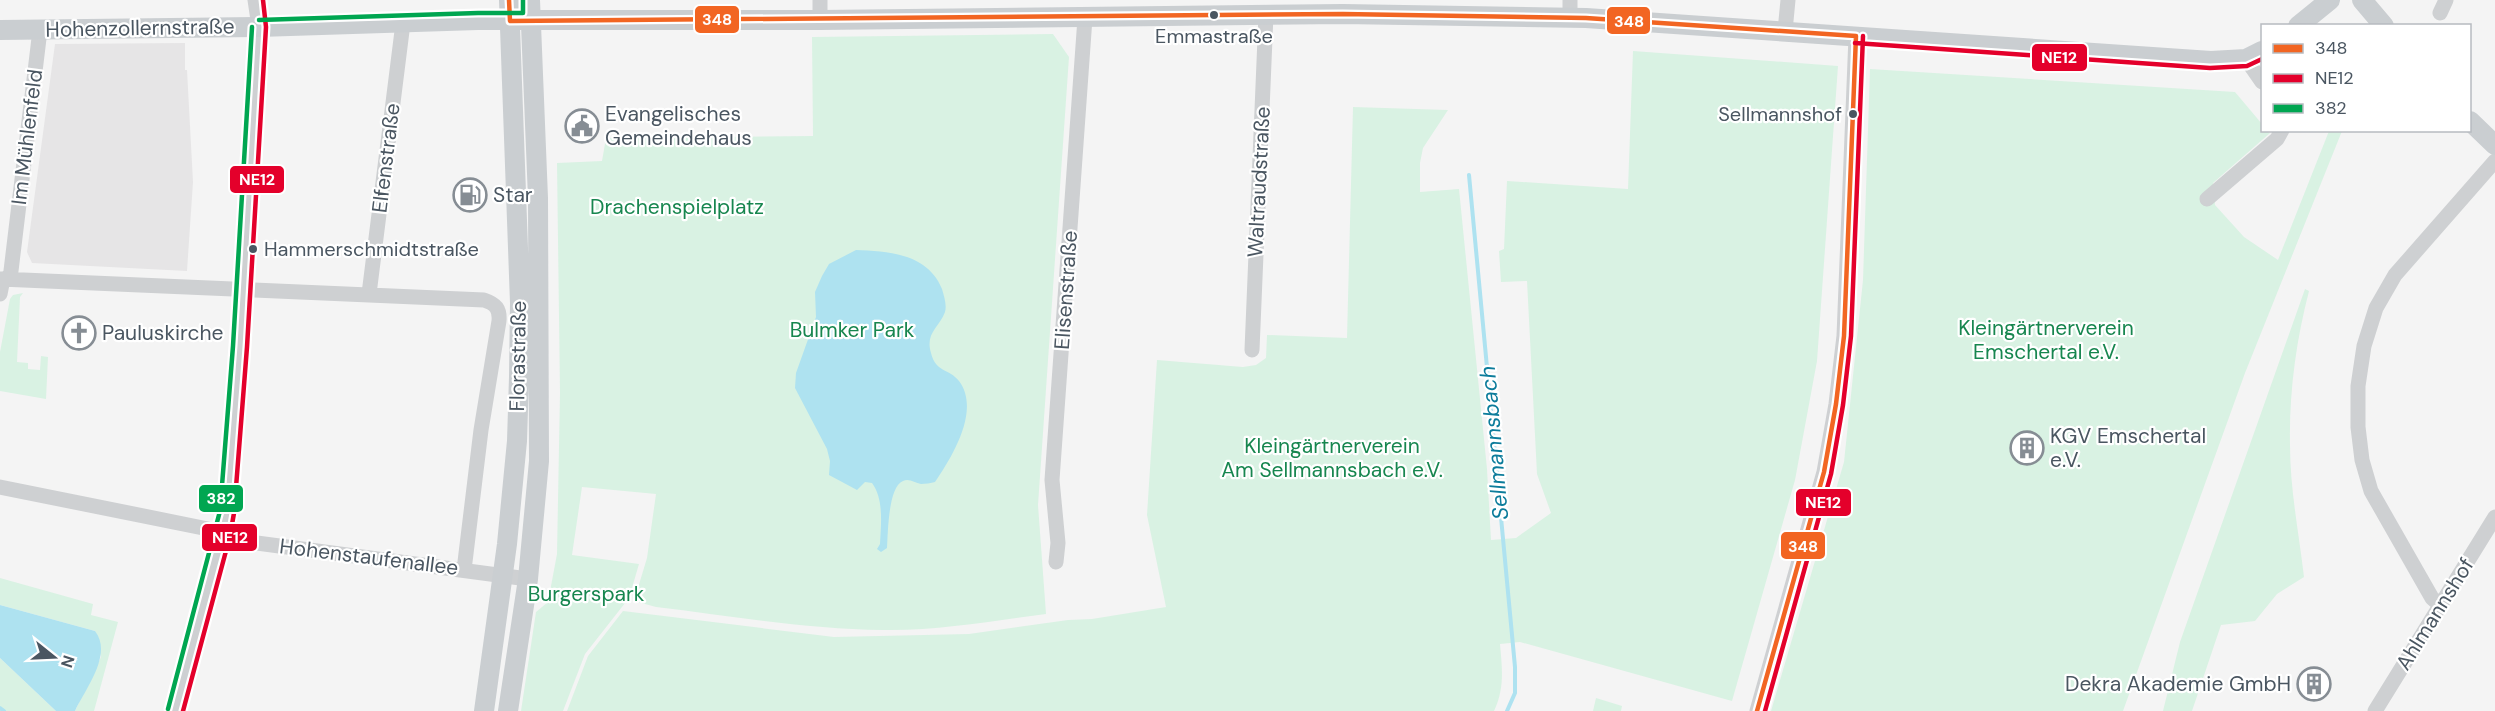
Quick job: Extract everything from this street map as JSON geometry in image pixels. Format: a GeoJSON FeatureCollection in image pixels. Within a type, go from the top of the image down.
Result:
{"type":"FeatureCollection","features":[{"type":"Feature","properties":{"kind":"main road","name":"Florastraße"},"geometry":{"type":"LineString","coordinates":[[484,711],[503,575],[517,441],[520,303],[509,0]]}},
{"type":"Feature","properties":{"kind":"main road","name":"Florastraße"},"geometry":{"type":"LineString","coordinates":[[508,711],[528,579],[539,461],[538,198],[530,0]]}},
{"type":"Feature","properties":{"kind":"main road"},"geometry":{"type":"LineString","coordinates":[[2300,24],[2330,0]]}},
{"type":"Feature","properties":{"kind":"main road"},"geometry":{"type":"LineString","coordinates":[[2362,0],[2382,24]]}},
{"type":"Feature","properties":{"kind":"main road","name":"Hohenzollernstraße"},"geometry":{"type":"LineString","coordinates":[[0,30],[510,21],[1085,18],[1218,8],[1266,14],[1343,7],[1570,9],[1785,31],[2211,61],[2254,55]]}},
{"type":"Feature","properties":{"kind":"main road"},"geometry":{"type":"LineString","coordinates":[[2471,123],[2495,145]]}},
{"type":"Feature","properties":{"kind":"street"},"geometry":{"type":"LineString","coordinates":[[175,711],[223,534],[243,289],[259,27],[255,0]]}},
{"type":"Feature","properties":{"kind":"street"},"geometry":{"type":"LineString","coordinates":[[820,0],[820,20]]}},
{"type":"Feature","properties":{"kind":"street"},"geometry":{"type":"LineString","coordinates":[[1785,31],[1788,0]]}},
{"type":"Feature","properties":{"kind":"street","name":"Waltraudstraße"},"geometry":{"type":"LineString","coordinates":[[1251,350],[1266,14]]}},
{"type":"Feature","properties":{"kind":"street","name":"Elisenstraße"},"geometry":{"type":"LineString","coordinates":[[1056,562],[1058,543],[1052,480],[1085,18]]}},
{"type":"Feature","properties":{"kind":"street","name":"Elfenstraße"},"geometry":{"type":"LineString","coordinates":[[369,294],[403,23]]}},
{"type":"Feature","properties":{"kind":"street","name":"Im Mühlenfeld"},"geometry":{"type":"LineString","coordinates":[[3,283],[40,30]]}},
{"type":"Feature","properties":{"kind":"street"},"geometry":{"type":"LineString","coordinates":[[1757,711],[1824,472],[1836,404],[1844,336],[1856,36]]}},
{"type":"Feature","properties":{"kind":"street","name":"Hohenzollernstraße"},"geometry":{"type":"LineString","coordinates":[[2254,55],[2261,79]]}},
{"type":"Feature","properties":{"kind":"street"},"geometry":{"type":"LineString","coordinates":[[2206,199],[2277,139],[2281,132]]}},
{"type":"Feature","properties":{"kind":"street"},"geometry":{"type":"LineString","coordinates":[[2440,605],[2432,598],[2371,491],[2362,460],[2358,427],[2358,386],[2364,346],[2376,308],[2395,275],[2495,160]]}},
{"type":"Feature","properties":{"kind":"street"},"geometry":{"type":"LineString","coordinates":[[3,283],[369,294]]}},
{"type":"Feature","properties":{"kind":"street","name":"Florastraße"},"geometry":{"type":"LineString","coordinates":[[369,294],[484,300],[497,307],[500,321],[481,430],[464,570]]}},
{"type":"Feature","properties":{"kind":"street","name":"Hohenstaufenallee"},"geometry":{"type":"LineString","coordinates":[[0,487],[208,529],[242,541],[528,579]]}},
{"type":"Feature","properties":{"kind":"street","name":"Ahlmannshof"},"geometry":{"type":"LineString","coordinates":[[2375,711],[2495,517]]}},
{"type":"Feature","properties":{"kind":"shaded area"},"geometry":{"type":"Polygon","coordinates":[[[185,43],[193,182],[187,271],[32,263],[27,252],[55,44],[185,43]]]}},
{"type":"Feature","properties":{"kind":"green space","name":"Bulmker Park"},"geometry":{"type":"Polygon","coordinates":[[[1053,34],[1069,57],[1038,505],[1046,614],[945,627],[883,630],[769,622],[656,607],[634,601],[647,558],[656,494],[582,487],[572,555],[639,564],[629,598],[585,654],[563,711],[521,711],[536,612],[548,602],[557,554],[560,393],[557,163],[602,161],[606,138],[813,136],[812,37],[1053,34]]]}},
{"type":"Feature","properties":{"kind":"green space","name":"Kleingärtnerverein Am Sellmannsbach e.V."},"geometry":{"type":"Polygon","coordinates":[[[1633,51],[1838,66],[1817,361],[1795,480],[1732,701],[1520,642],[1500,644],[1501,686],[1494,711],[567,711],[588,656],[623,611],[834,637],[969,634],[1068,620],[1092,619],[1166,607],[1147,515],[1157,360],[1243,367],[1256,365],[1266,358],[1267,335],[1347,338],[1353,107],[1448,110],[1423,148],[1420,163],[1420,192],[1459,189],[1487,469],[1491,540],[1516,538],[1551,513],[1537,474],[1527,281],[1501,282],[1499,251],[1504,249],[1507,181],[1628,189],[1633,51]]]}},
{"type":"Feature","properties":{"kind":"green space","name":"Kleingärtnerverein Emschertal e.V."},"geometry":{"type":"Polygon","coordinates":[[[1870,69],[2235,92],[2261,123],[2261,132],[2270,133],[2213,183],[2215,205],[2244,237],[2278,260],[2329,132],[2342,132],[2245,373],[2123,711],[1771,711],[1844,462],[1863,280],[1870,69]]]}},
{"type":"Feature","properties":{"kind":"green space"},"geometry":{"type":"Polygon","coordinates":[[[2305,289],[2309,291],[2294,367],[2290,426],[2291,478],[2304,577],[2277,594],[2255,621],[2221,625],[2192,711],[2163,711],[2180,642],[2305,289]]]}},
{"type":"Feature","properties":{"kind":"green space"},"geometry":{"type":"Polygon","coordinates":[[[23,293],[20,297],[17,362],[28,363],[28,369],[40,370],[41,356],[48,357],[46,399],[0,391],[0,352],[10,299],[13,295],[23,293]]]}},
{"type":"Feature","properties":{"kind":"green space"},"geometry":{"type":"Polygon","coordinates":[[[0,578],[93,604],[91,615],[118,622],[94,711],[75,711],[101,657],[95,631],[0,605],[0,578]]]}},
{"type":"Feature","properties":{"kind":"green space"},"geometry":{"type":"Polygon","coordinates":[[[0,658],[56,711],[0,711],[0,658]]]}},
{"type":"Feature","properties":{"kind":"green space"},"geometry":{"type":"Polygon","coordinates":[[[1596,698],[1622,706],[1621,711],[1593,711],[1596,698]]]}},
{"type":"Feature","properties":{"kind":"water"},"geometry":{"type":"Polygon","coordinates":[[[856,250],[906,257],[927,268],[936,277],[942,289],[946,309],[931,335],[931,353],[939,367],[959,381],[965,393],[967,406],[962,433],[935,482],[921,484],[905,480],[898,485],[890,511],[887,548],[881,552],[877,549],[880,544],[881,520],[876,489],[872,483],[865,482],[857,490],[829,475],[830,461],[827,449],[795,388],[796,373],[816,317],[815,292],[822,276],[829,264],[856,250]]]}},
{"type":"Feature","properties":{"kind":"water"},"geometry":{"type":"Polygon","coordinates":[[[0,605],[95,631],[100,640],[99,660],[91,682],[75,711],[56,711],[0,658],[0,605]]]}},
{"type":"Feature","properties":{"kind":"waterway","name":"Sellmannsbach"},"geometry":{"type":"LineString","coordinates":[[1469,175],[1515,667],[1515,693],[1507,711]]}},
{"type":"Feature","properties":{"kind":"waterway","name":"Sellmannsbach"},"geometry":{"type":"LineString","coordinates":[[0,708],[4,711]]}},
{"type":"Feature","properties":{"kind":"transit line","name":"NE12"},"geometry":{"type":"LineString","coordinates":[[183,711],[230,536],[234,513],[247,347],[266,27],[263,0]]}},
{"type":"Feature","properties":{"kind":"transit line","name":"348"},"geometry":{"type":"LineString","coordinates":[[509,0],[510,21],[1343,14],[1586,18],[1856,36]]}},
{"type":"Feature","properties":{"kind":"transit line","name":"382"},"geometry":{"type":"LineString","coordinates":[[259,20],[523,13],[523,0]]}},
{"type":"Feature","properties":{"kind":"transit line","name":"382"},"geometry":{"type":"LineString","coordinates":[[168,709],[220,511],[233,346],[252,27]]}},
{"type":"Feature","properties":{"kind":"transit line","name":"348"},"geometry":{"type":"LineString","coordinates":[[1757,711],[1824,472],[1836,404],[1844,336],[1856,36]]}},
{"type":"Feature","properties":{"kind":"transit line","name":"NE12"},"geometry":{"type":"LineString","coordinates":[[1765,711],[1831,474],[1843,405],[1851,336],[1863,36]]}},
{"type":"Feature","properties":{"kind":"transit line","name":"NE12"},"geometry":{"type":"LineString","coordinates":[[1855,43],[2210,68],[2247,66],[2261,59]]}},
{"type":"Feature","properties":{"kind":"place","name":"Emmastraße"},"geometry":{"type":"Point","coordinates":[1214,15]}},
{"type":"Feature","properties":{"kind":"place","name":"Sellmannshof"},"geometry":{"type":"Point","coordinates":[1853,114]}},
{"type":"Feature","properties":{"kind":"place","name":"Evangelisches Gemeindehaus"},"geometry":{"type":"Point","coordinates":[582,126]}},
{"type":"Feature","properties":{"kind":"place","name":"Star"},"geometry":{"type":"Point","coordinates":[470,195]}},
{"type":"Feature","properties":{"kind":"place","name":"Hammerschmidtstraße"},"geometry":{"type":"Point","coordinates":[253,249]}},
{"type":"Feature","properties":{"kind":"place","name":"Pauluskirche"},"geometry":{"type":"Point","coordinates":[79,333]}},
{"type":"Feature","properties":{"kind":"place","name":"KGV Emschertal e.V."},"geometry":{"type":"Point","coordinates":[2027,448]}},
{"type":"Feature","properties":{"kind":"place","name":"Dekra Akademie GmbH"},"geometry":{"type":"Point","coordinates":[2314,684]}},
{"type":"Feature","properties":{"kind":"park label","name":"Drachenspielplatz"},"geometry":{"type":"Point","coordinates":[677,207]}},
{"type":"Feature","properties":{"kind":"park label","name":"Burgerspark"},"geometry":{"type":"Point","coordinates":[586,594]}}]}
